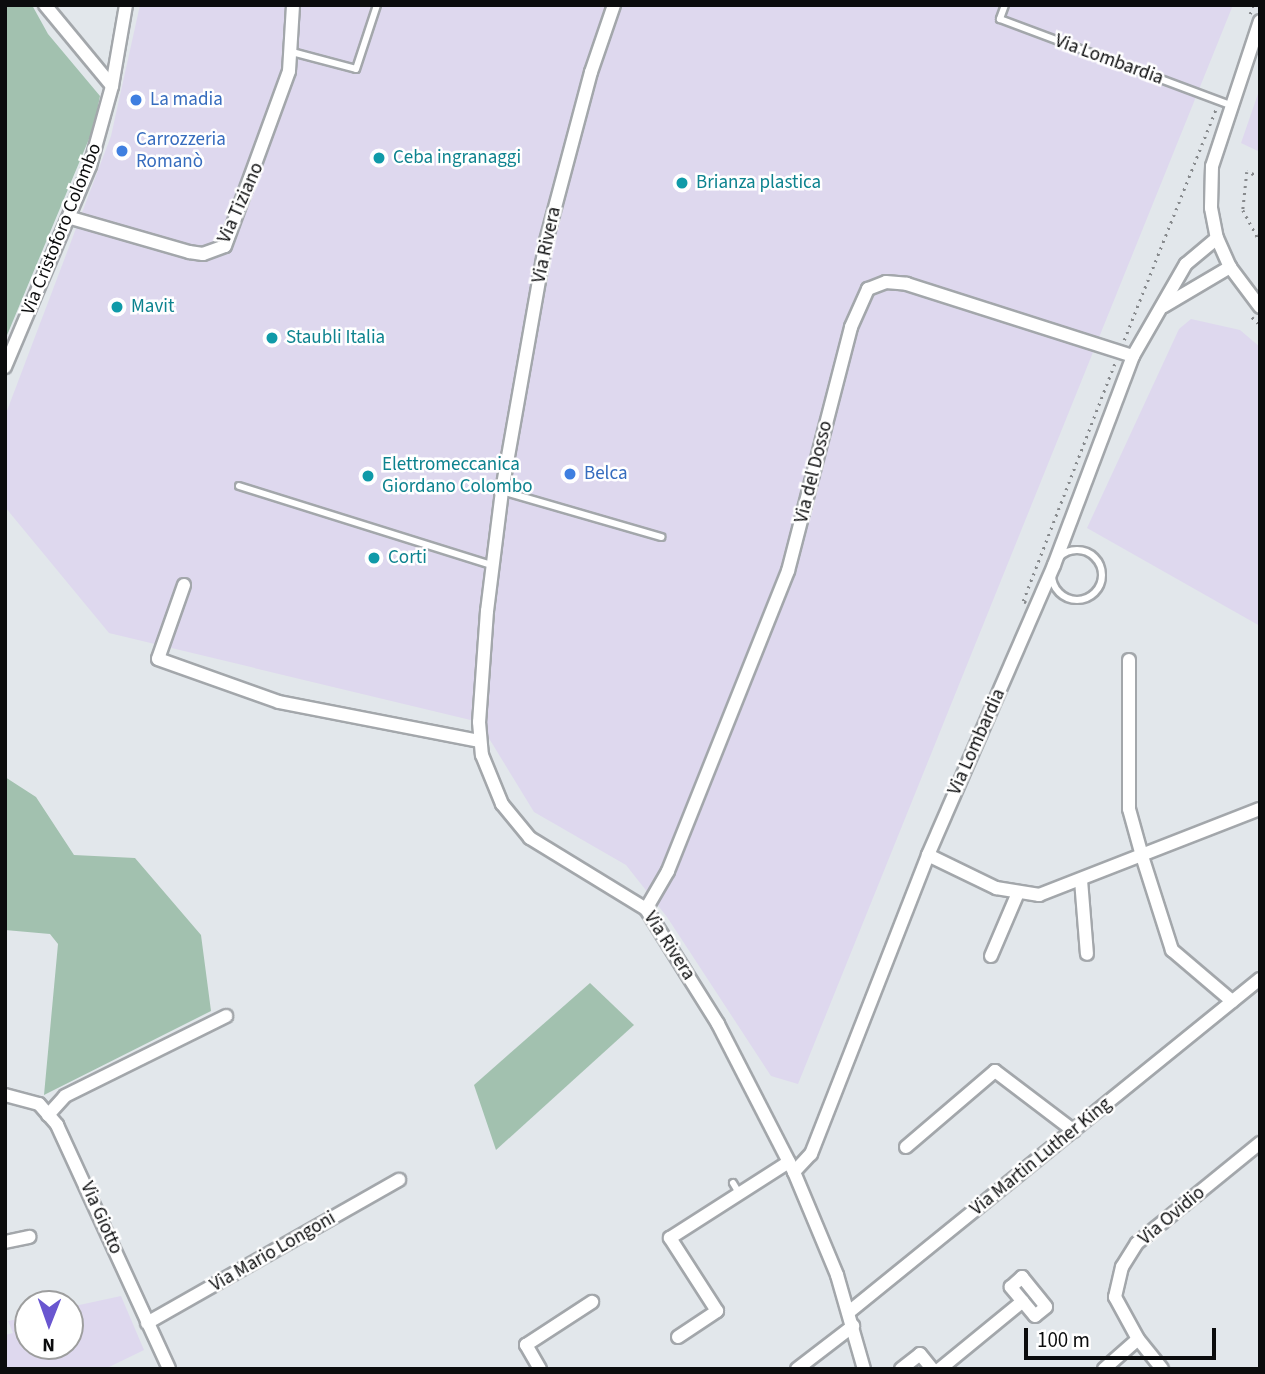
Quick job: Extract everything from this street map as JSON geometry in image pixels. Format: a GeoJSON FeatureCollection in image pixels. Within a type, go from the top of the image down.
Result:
{"type":"FeatureCollection","features":[{"type":"Feature","properties":{"kind":"street"},"geometry":{"type":"LineString","coordinates":[[45,5],[112,86]]}},
{"type":"Feature","properties":{"kind":"street","name":"Via Cristoforo Colombo"},"geometry":{"type":"LineString","coordinates":[[5,367],[71,218],[112,86],[126,5]]}},
{"type":"Feature","properties":{"kind":"street","name":"Via Tiziano"},"geometry":{"type":"LineString","coordinates":[[71,218],[189,252],[203,254],[225,246],[263,152],[292,52],[293,5]]}},
{"type":"Feature","properties":{"kind":"street","name":"Via Rivera"},"geometry":{"type":"LineString","coordinates":[[614,5],[591,72],[547,241],[491,565],[479,741],[490,780],[520,828],[541,846],[646,909],[718,1024],[791,1167],[849,1312],[864,1369]]}},
{"type":"Feature","properties":{"kind":"street"},"geometry":{"type":"LineString","coordinates":[[1260,22],[1225,103],[1212,166],[1211,208],[1217,238],[1230,267],[1260,307]]}},
{"type":"Feature","properties":{"kind":"street","name":"Via Lombardia"},"geometry":{"type":"LineString","coordinates":[[791,1167],[811,1154],[928,855],[1054,565],[1133,356],[1186,264],[1217,238]]}},
{"type":"Feature","properties":{"kind":"street"},"geometry":{"type":"LineString","coordinates":[[1159,309],[1230,267]]}},
{"type":"Feature","properties":{"kind":"street","name":"Via del Dosso"},"geometry":{"type":"LineString","coordinates":[[646,909],[668,872],[788,571],[851,327],[868,289],[886,282],[907,284],[1133,356]]}},
{"type":"Feature","properties":{"kind":"street"},"geometry":{"type":"LineString","coordinates":[[184,585],[158,659],[279,702],[479,741]]}},
{"type":"Feature","properties":{"kind":"street"},"geometry":{"type":"LineString","coordinates":[[1129,660],[1129,809],[1142,856],[1172,950],[1232,1001]]}},
{"type":"Feature","properties":{"kind":"street"},"geometry":{"type":"LineString","coordinates":[[928,855],[996,888],[1017,895],[1039,895],[1260,809]]}},
{"type":"Feature","properties":{"kind":"street"},"geometry":{"type":"LineString","coordinates":[[1081,880],[1087,954]]}},
{"type":"Feature","properties":{"kind":"street"},"geometry":{"type":"LineString","coordinates":[[991,956],[1017,895]]}},
{"type":"Feature","properties":{"kind":"street","name":"Via Martin Luther King"},"geometry":{"type":"LineString","coordinates":[[849,1312],[1260,979]]}},
{"type":"Feature","properties":{"kind":"street"},"geometry":{"type":"LineString","coordinates":[[48,1115],[65,1096],[226,1016]]}},
{"type":"Feature","properties":{"kind":"street"},"geometry":{"type":"LineString","coordinates":[[906,1147],[995,1071],[1074,1131]]}},
{"type":"Feature","properties":{"kind":"street","name":"Via Giotto"},"geometry":{"type":"LineString","coordinates":[[5,1095],[39,1104],[75,1159],[169,1369]]}},
{"type":"Feature","properties":{"kind":"street","name":"Via Ovidio"},"geometry":{"type":"LineString","coordinates":[[1162,1369],[1138,1339],[1115,1297],[1122,1267],[1137,1244],[1259,1146]]}},
{"type":"Feature","properties":{"kind":"street"},"geometry":{"type":"LineString","coordinates":[[678,1337],[717,1311],[668,1236],[722,1201],[736,1188],[791,1167]]}},
{"type":"Feature","properties":{"kind":"street","name":"Via Mario Longoni"},"geometry":{"type":"LineString","coordinates":[[147,1324],[399,1180]]}},
{"type":"Feature","properties":{"kind":"street"},"geometry":{"type":"LineString","coordinates":[[5,1242],[29,1237]]}},
{"type":"Feature","properties":{"kind":"street"},"geometry":{"type":"LineString","coordinates":[[940,1369],[1023,1301]]}},
{"type":"Feature","properties":{"kind":"street"},"geometry":{"type":"LineString","coordinates":[[540,1369],[526,1345],[592,1302]]}},
{"type":"Feature","properties":{"kind":"street"},"geometry":{"type":"LineString","coordinates":[[797,1369],[853,1326]]}},
{"type":"Feature","properties":{"kind":"street"},"geometry":{"type":"LineString","coordinates":[[1104,1369],[1138,1339]]}},
{"type":"Feature","properties":{"kind":"street"},"geometry":{"type":"LineString","coordinates":[[901,1369],[920,1354],[932,1369]]}},
{"type":"Feature","properties":{"kind":"lane"},"geometry":{"type":"LineString","coordinates":[[292,52],[356,69],[377,5]]}},
{"type":"Feature","properties":{"kind":"lane","name":"Via Lombardia"},"geometry":{"type":"LineString","coordinates":[[1005,5],[1000,19],[1225,103]]}},
{"type":"Feature","properties":{"kind":"lane"},"geometry":{"type":"LineString","coordinates":[[239,486],[491,565]]}},
{"type":"Feature","properties":{"kind":"lane"},"geometry":{"type":"LineString","coordinates":[[502,491],[661,537]]}},
{"type":"Feature","properties":{"kind":"lane"},"geometry":{"type":"LineString","coordinates":[[1081,550],[1100,565],[1101,582],[1091,595],[1068,598],[1052,581],[1054,565],[1065,553],[1081,550]]}},
{"type":"Feature","properties":{"kind":"path"},"geometry":{"type":"LineString","coordinates":[[1036,606],[1023,601],[1119,351],[1225,103]]}},
{"type":"Feature","properties":{"kind":"path"},"geometry":{"type":"LineString","coordinates":[[1260,177],[1247,172],[1243,210],[1260,242]]}},
{"type":"Feature","properties":{"kind":"path"},"geometry":{"type":"LineString","coordinates":[[1243,308],[1260,325]]}},
{"type":"Feature","properties":{"kind":"shaded area"},"geometry":{"type":"Polygon","coordinates":[[[140,5],[1233,5],[798,1084],[771,1076],[667,917],[626,865],[534,812],[479,722],[109,633],[5,507],[5,416],[111,136],[140,5]]]}},
{"type":"Feature","properties":{"kind":"shaded area"},"geometry":{"type":"Polygon","coordinates":[[[1260,88],[1260,152],[1241,143],[1260,88]]]}},
{"type":"Feature","properties":{"kind":"shaded area"},"geometry":{"type":"Polygon","coordinates":[[[1191,319],[1240,330],[1260,347],[1260,626],[1087,528],[1179,329],[1191,319]]]}},
{"type":"Feature","properties":{"kind":"shaded area"},"geometry":{"type":"Polygon","coordinates":[[[121,1296],[144,1350],[105,1369],[5,1369],[5,1335],[13,1333],[8,1321],[14,1320],[14,1360],[84,1360],[84,1304],[121,1296]]]}},
{"type":"Feature","properties":{"kind":"green space"},"geometry":{"type":"Polygon","coordinates":[[[5,5],[32,5],[48,34],[100,96],[94,127],[5,340],[5,5]]]}},
{"type":"Feature","properties":{"kind":"green space"},"geometry":{"type":"Polygon","coordinates":[[[5,777],[36,797],[74,855],[135,858],[201,935],[211,1011],[44,1095],[58,944],[50,934],[5,930],[5,777]]]}},
{"type":"Feature","properties":{"kind":"green space"},"geometry":{"type":"Polygon","coordinates":[[[590,983],[634,1025],[496,1150],[474,1085],[590,983]]]}},
{"type":"Feature","properties":{"kind":"place","name":"La madia"},"geometry":{"type":"Point","coordinates":[136,100]}},
{"type":"Feature","properties":{"kind":"place","name":"Carrozzeria Romanò"},"geometry":{"type":"Point","coordinates":[122,151]}},
{"type":"Feature","properties":{"kind":"place","name":"Ceba ingranaggi"},"geometry":{"type":"Point","coordinates":[379,158]}},
{"type":"Feature","properties":{"kind":"place","name":"Brianza plastica"},"geometry":{"type":"Point","coordinates":[682,183]}},
{"type":"Feature","properties":{"kind":"place","name":"Mavit"},"geometry":{"type":"Point","coordinates":[117,307]}},
{"type":"Feature","properties":{"kind":"place","name":"Staubli Italia"},"geometry":{"type":"Point","coordinates":[272,338]}},
{"type":"Feature","properties":{"kind":"place","name":"Belca"},"geometry":{"type":"Point","coordinates":[570,474]}},
{"type":"Feature","properties":{"kind":"place","name":"Elettromeccanica Giordano Colombo"},"geometry":{"type":"Point","coordinates":[368,476]}},
{"type":"Feature","properties":{"kind":"place","name":"Corti"},"geometry":{"type":"Point","coordinates":[374,558]}}]}
